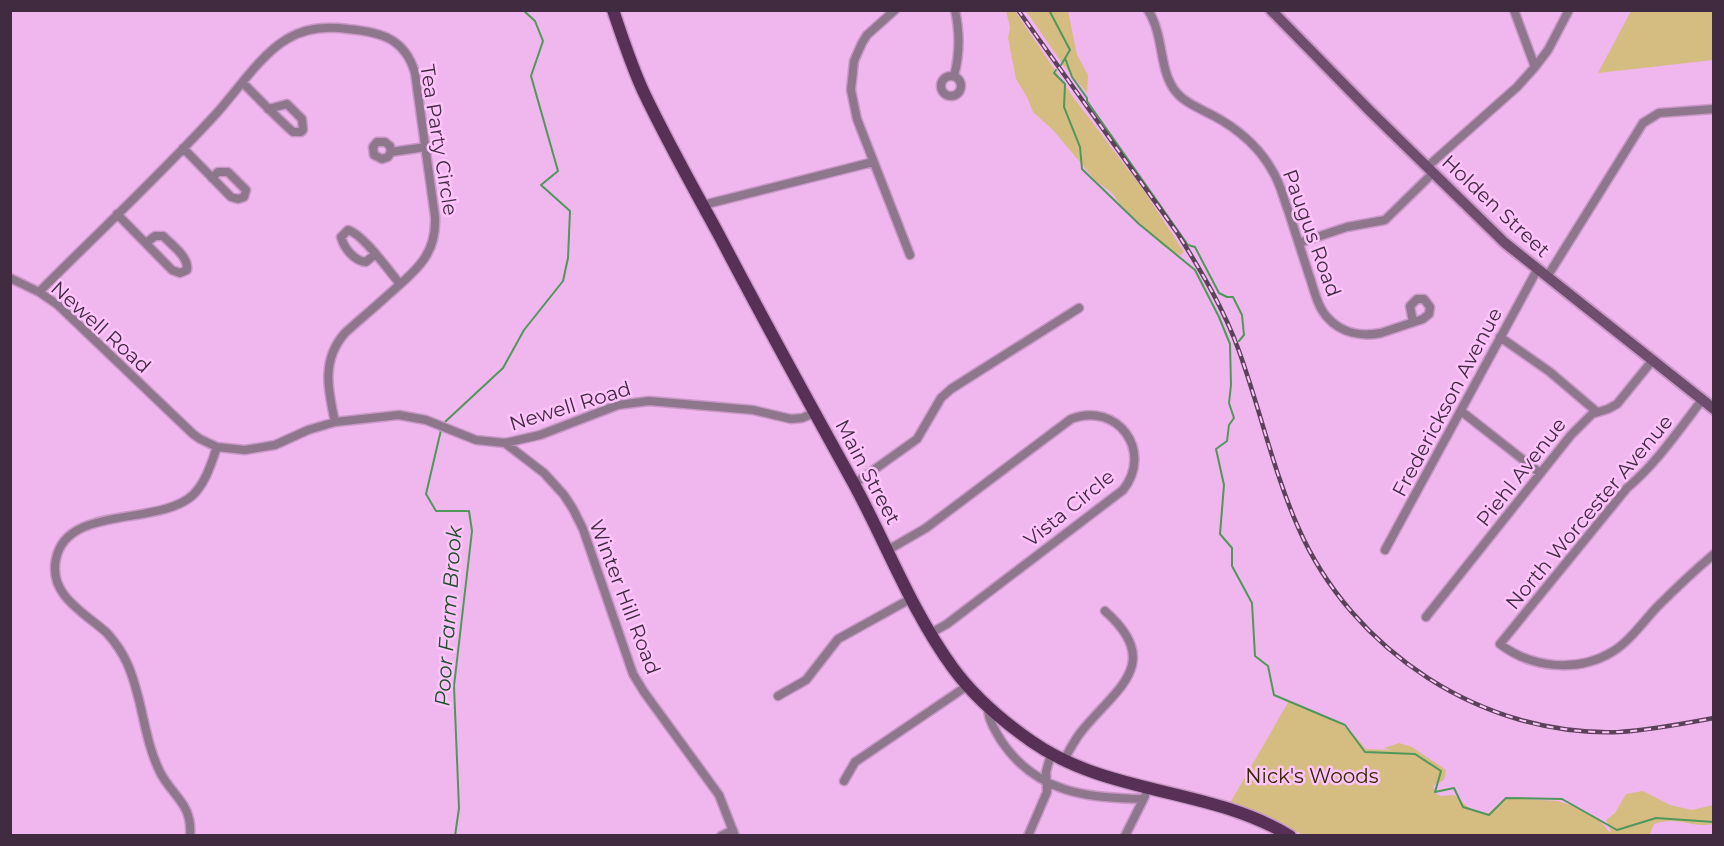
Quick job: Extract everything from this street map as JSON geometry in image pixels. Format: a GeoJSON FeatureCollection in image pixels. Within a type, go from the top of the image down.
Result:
{"type":"FeatureCollection","features":[{"type":"Feature","properties":{"kind":"main road","name":"Main Street"},"geometry":{"type":"LineString","coordinates":[[613,10],[644,94],[854,484],[931,633],[967,686],[988,708],[1019,733],[1051,754],[1146,794],[1226,808],[1261,821],[1290,836]]}},
{"type":"Feature","properties":{"kind":"main road","name":"Holden Street"},"geometry":{"type":"LineString","coordinates":[[1271,10],[1505,243],[1713,409]]}},
{"type":"Feature","properties":{"kind":"street"},"geometry":{"type":"LineString","coordinates":[[895,10],[867,35],[857,52],[852,70],[852,99],[857,119],[910,255]]}},
{"type":"Feature","properties":{"kind":"street"},"geometry":{"type":"LineString","coordinates":[[954,76],[959,47],[955,10]]}},
{"type":"Feature","properties":{"kind":"street","name":"Paugus Road"},"geometry":{"type":"LineString","coordinates":[[1148,10],[1159,33],[1166,73],[1172,87],[1183,99],[1230,126],[1258,151],[1276,178],[1318,302],[1326,316],[1348,332],[1365,335],[1381,333],[1413,322]]}},
{"type":"Feature","properties":{"kind":"street"},"geometry":{"type":"LineString","coordinates":[[1514,10],[1534,68]]}},
{"type":"Feature","properties":{"kind":"street"},"geometry":{"type":"LineString","coordinates":[[1299,243],[1347,227],[1385,220],[1430,170],[1534,68],[1548,50],[1569,10]]}},
{"type":"Feature","properties":{"kind":"street","name":"Tea Party Circle"},"geometry":{"type":"LineString","coordinates":[[39,292],[183,148],[274,48],[298,33],[314,28],[332,27],[378,33],[398,45],[411,62],[417,83],[435,217],[435,236],[422,264],[345,333],[333,352],[327,375],[335,422]]}},
{"type":"Feature","properties":{"kind":"street"},"geometry":{"type":"LineString","coordinates":[[243,83],[268,109]]}},
{"type":"Feature","properties":{"kind":"street"},"geometry":{"type":"LineString","coordinates":[[1547,278],[1642,123],[1659,113],[1713,110]]}},
{"type":"Feature","properties":{"kind":"street"},"geometry":{"type":"LineString","coordinates":[[391,152],[426,147]]}},
{"type":"Feature","properties":{"kind":"street"},"geometry":{"type":"LineString","coordinates":[[183,148],[212,178]]}},
{"type":"Feature","properties":{"kind":"street"},"geometry":{"type":"LineString","coordinates":[[703,205],[873,162]]}},
{"type":"Feature","properties":{"kind":"street"},"geometry":{"type":"LineString","coordinates":[[117,214],[172,270],[180,273],[187,270],[188,264],[184,257],[163,236],[155,236],[146,243]]}},
{"type":"Feature","properties":{"kind":"street"},"geometry":{"type":"LineString","coordinates":[[375,254],[400,284]]}},
{"type":"Feature","properties":{"kind":"street","name":"Frederickson Avenue"},"geometry":{"type":"LineString","coordinates":[[1385,550],[1537,270]]}},
{"type":"Feature","properties":{"kind":"street","name":"Newell Road"},"geometry":{"type":"LineString","coordinates":[[10,278],[39,292],[58,305],[187,429],[200,440],[217,447],[245,450],[266,447],[335,422],[399,415],[413,416],[476,440],[505,443],[540,435],[606,409],[649,401],[753,410],[791,419],[802,418],[814,413]]}},
{"type":"Feature","properties":{"kind":"street"},"geometry":{"type":"LineString","coordinates":[[854,484],[916,439],[947,392],[1079,308]]}},
{"type":"Feature","properties":{"kind":"street"},"geometry":{"type":"LineString","coordinates":[[1500,337],[1550,372],[1598,412]]}},
{"type":"Feature","properties":{"kind":"street","name":"Piehl Avenue"},"geometry":{"type":"LineString","coordinates":[[1426,617],[1581,423],[1617,404],[1652,361]]}},
{"type":"Feature","properties":{"kind":"street","name":"North Worcester Avenue"},"geometry":{"type":"LineString","coordinates":[[1702,400],[1666,447],[1627,488],[1500,644],[1521,658],[1542,664],[1575,665],[1600,658],[1614,651],[1624,642],[1670,593],[1713,554]]}},
{"type":"Feature","properties":{"kind":"street"},"geometry":{"type":"LineString","coordinates":[[1461,411],[1540,473]]}},
{"type":"Feature","properties":{"kind":"street","name":"Vista Circle"},"geometry":{"type":"LineString","coordinates":[[888,550],[926,528],[1071,418],[1090,415],[1105,417],[1118,425],[1130,440],[1134,450],[1134,466],[1131,477],[1123,490],[947,624],[931,633]]}},
{"type":"Feature","properties":{"kind":"street","name":"Winter Hill Road"},"geometry":{"type":"LineString","coordinates":[[505,443],[540,469],[570,503],[583,529],[633,674],[716,790],[734,833]]}},
{"type":"Feature","properties":{"kind":"street"},"geometry":{"type":"LineString","coordinates":[[190,836],[188,811],[165,781],[156,763],[132,677],[123,654],[107,634],[67,599],[57,582],[55,568],[62,543],[71,533],[95,523],[169,508],[184,501],[193,494],[207,475],[217,447]]}},
{"type":"Feature","properties":{"kind":"street"},"geometry":{"type":"LineString","coordinates":[[778,696],[806,680],[838,639],[912,598]]}},
{"type":"Feature","properties":{"kind":"street"},"geometry":{"type":"LineString","coordinates":[[1064,760],[1080,733],[1119,690],[1130,672],[1132,658],[1128,638],[1123,627],[1105,611]]}},
{"type":"Feature","properties":{"kind":"street"},"geometry":{"type":"LineString","coordinates":[[844,781],[855,762],[967,686]]}},
{"type":"Feature","properties":{"kind":"street"},"geometry":{"type":"LineString","coordinates":[[988,708],[991,722],[1005,746],[1023,766],[1058,789],[1077,794],[1146,794],[1125,836]]}},
{"type":"Feature","properties":{"kind":"street"},"geometry":{"type":"LineString","coordinates":[[1028,836],[1047,792],[1046,772],[1051,754]]}},
{"type":"Feature","properties":{"kind":"street"},"geometry":{"type":"LineString","coordinates":[[721,836],[734,833]]}},
{"type":"Feature","properties":{"kind":"green space"},"geometry":{"type":"Polygon","coordinates":[[[1006,11],[1015,11],[1073,97],[1142,188],[1184,252],[1180,255],[1163,246],[1120,204],[1112,193],[1095,180],[1053,130],[1033,112],[1016,79],[1008,38],[1010,27],[1006,11]]]}},
{"type":"Feature","properties":{"kind":"green space"},"geometry":{"type":"Polygon","coordinates":[[[1026,11],[1068,11],[1077,55],[1088,75],[1087,93],[1064,66],[1026,11]]]}},
{"type":"Feature","properties":{"kind":"green space"},"geometry":{"type":"Polygon","coordinates":[[[1631,11],[1713,11],[1713,60],[1598,73],[1631,11]]]}},
{"type":"Feature","properties":{"kind":"green space","name":"Nick's Woods"},"geometry":{"type":"Polygon","coordinates":[[[1289,701],[1338,722],[1366,749],[1391,750],[1384,748],[1399,743],[1412,747],[1446,770],[1444,780],[1433,786],[1436,794],[1454,795],[1469,808],[1478,812],[1489,813],[1509,798],[1558,801],[1599,819],[1609,832],[1611,831],[1606,820],[1615,813],[1626,794],[1643,791],[1670,805],[1692,810],[1713,805],[1713,824],[1663,822],[1654,824],[1649,836],[1303,835],[1268,817],[1230,803],[1289,701]]]}},
{"type":"Feature","properties":{"kind":"waterway","name":"Poor Farm Brook"},"geometry":{"type":"LineString","coordinates":[[443,425],[503,368],[524,330],[563,281],[568,258],[570,211],[541,185],[558,171],[531,76],[543,41],[535,21],[523,10]]}},
{"type":"Feature","properties":{"kind":"waterway"},"geometry":{"type":"LineString","coordinates":[[1049,10],[1070,50],[1061,65]]}},
{"type":"Feature","properties":{"kind":"waterway"},"geometry":{"type":"LineString","coordinates":[[1065,58],[1072,77],[1087,101],[1188,245],[1195,247],[1219,293],[1233,297],[1242,315],[1244,335],[1239,341]]}},
{"type":"Feature","properties":{"kind":"waterway"},"geometry":{"type":"LineString","coordinates":[[1056,70],[1054,73],[1065,84],[1064,107],[1080,147],[1082,169],[1139,224],[1195,270],[1230,344],[1229,403],[1234,418],[1229,425],[1227,441],[1216,449],[1224,485],[1220,534],[1232,548],[1232,566],[1252,603],[1255,656],[1268,666],[1274,695],[1345,725],[1365,752],[1415,754],[1441,771],[1435,792],[1454,788],[1463,807],[1489,815],[1506,798],[1562,799],[1617,830],[1656,818],[1714,822]]}},
{"type":"Feature","properties":{"kind":"waterway","name":"Poor Farm Brook"},"geometry":{"type":"LineString","coordinates":[[441,430],[426,494],[436,511],[469,511],[472,531],[454,686],[459,808],[455,836]]}},
{"type":"Feature","properties":{"kind":"railway"},"geometry":{"type":"LineString","coordinates":[[1018,10],[1178,234],[1212,291],[1239,351],[1281,484],[1298,527],[1322,572],[1352,612],[1387,648],[1428,678],[1472,702],[1519,720],[1568,730],[1619,732],[1714,718]]}}]}
